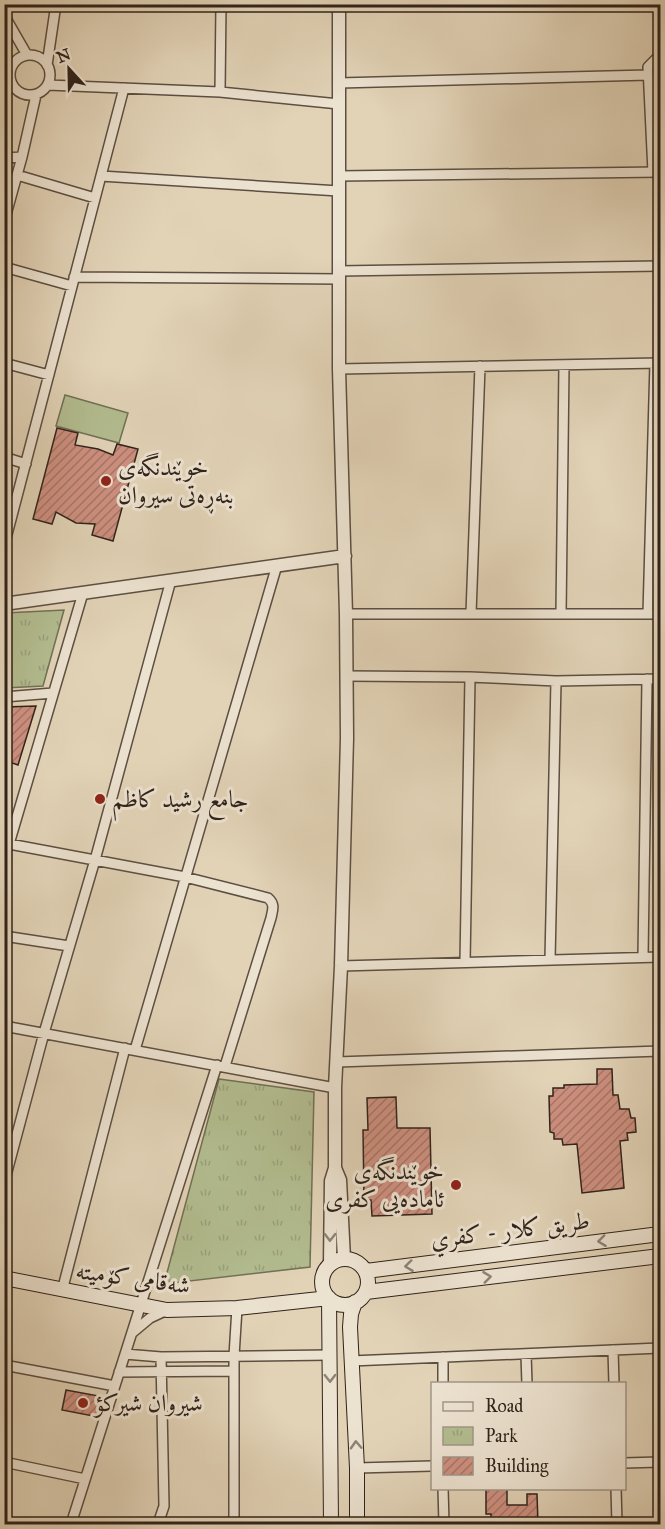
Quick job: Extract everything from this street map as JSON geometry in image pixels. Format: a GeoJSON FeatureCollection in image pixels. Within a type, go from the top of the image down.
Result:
{"type":"FeatureCollection","features":[{"type":"Feature","properties":{"kind":"main road","name":"طريق كلار - كفري"},"geometry":{"type":"LineString","coordinates":[[366,1271],[660,1234]]}},
{"type":"Feature","properties":{"kind":"main road"},"geometry":{"type":"LineString","coordinates":[[366,1292],[660,1256]]}},
{"type":"Feature","properties":{"kind":"main road"},"geometry":{"type":"LineString","coordinates":[[331,1524],[329,1298],[322,1280],[330,1264],[345,1258],[357,1262],[366,1271],[368,1285],[366,1292],[355,1302],[350,1321],[357,1468],[357,1524]]}},
{"type":"Feature","properties":{"kind":"main road","name":"شەقامی کۆمیتە"},"geometry":{"type":"LineString","coordinates":[[4,1278],[167,1310],[237,1308],[329,1298]]}},
{"type":"Feature","properties":{"kind":"main road"},"geometry":{"type":"LineString","coordinates":[[329,1298],[341,1304],[355,1302]]}},
{"type":"Feature","properties":{"kind":"street"},"geometry":{"type":"LineString","coordinates":[[47,65],[56,4]]}},
{"type":"Feature","properties":{"kind":"street"},"geometry":{"type":"LineString","coordinates":[[188,4],[221,5],[220,92]]}},
{"type":"Feature","properties":{"kind":"street"},"geometry":{"type":"LineString","coordinates":[[330,1264],[331,1181],[335,1168],[335,1088],[341,966],[347,676],[339,369],[339,4]]}},
{"type":"Feature","properties":{"kind":"street"},"geometry":{"type":"LineString","coordinates":[[4,15],[27,55]]}},
{"type":"Feature","properties":{"kind":"street"},"geometry":{"type":"LineString","coordinates":[[4,222],[36,95],[48,85],[50,71],[39,57],[27,55],[18,59],[7,72],[14,89],[24,95],[36,95]]}},
{"type":"Feature","properties":{"kind":"street"},"geometry":{"type":"LineString","coordinates":[[339,176],[657,172],[648,67],[660,55]]}},
{"type":"Feature","properties":{"kind":"street"},"geometry":{"type":"LineString","coordinates":[[339,83],[648,75]]}},
{"type":"Feature","properties":{"kind":"street"},"geometry":{"type":"LineString","coordinates":[[48,85],[220,92],[339,104]]}},
{"type":"Feature","properties":{"kind":"street"},"geometry":{"type":"LineString","coordinates":[[4,546],[123,88]]}},
{"type":"Feature","properties":{"kind":"street"},"geometry":{"type":"LineString","coordinates":[[4,158],[22,157]]}},
{"type":"Feature","properties":{"kind":"street"},"geometry":{"type":"LineString","coordinates":[[17,175],[95,198]]}},
{"type":"Feature","properties":{"kind":"street"},"geometry":{"type":"LineString","coordinates":[[101,176],[339,191]]}},
{"type":"Feature","properties":{"kind":"street"},"geometry":{"type":"LineString","coordinates":[[4,267],[73,281],[660,266]]}},
{"type":"Feature","properties":{"kind":"street"},"geometry":{"type":"LineString","coordinates":[[4,363],[49,375]]}},
{"type":"Feature","properties":{"kind":"street"},"geometry":{"type":"LineString","coordinates":[[339,369],[658,363],[648,614]]}},
{"type":"Feature","properties":{"kind":"street"},"geometry":{"type":"LineString","coordinates":[[561,614],[564,364]]}},
{"type":"Feature","properties":{"kind":"street"},"geometry":{"type":"LineString","coordinates":[[471,614],[480,366]]}},
{"type":"Feature","properties":{"kind":"street"},"geometry":{"type":"LineString","coordinates":[[4,458],[26,464]]}},
{"type":"Feature","properties":{"kind":"street"},"geometry":{"type":"LineString","coordinates":[[4,604],[345,556]]}},
{"type":"Feature","properties":{"kind":"street"},"geometry":{"type":"LineString","coordinates":[[135,1050],[277,565]]}},
{"type":"Feature","properties":{"kind":"street"},"geometry":{"type":"LineString","coordinates":[[4,1183],[171,580]]}},
{"type":"Feature","properties":{"kind":"street"},"geometry":{"type":"LineString","coordinates":[[71,1524],[141,1305],[274,907],[268,898],[185,877],[7,844],[83,593]]}},
{"type":"Feature","properties":{"kind":"street"},"geometry":{"type":"LineString","coordinates":[[346,614],[660,614]]}},
{"type":"Feature","properties":{"kind":"street"},"geometry":{"type":"LineString","coordinates":[[347,676],[470,677],[556,681],[660,679]]}},
{"type":"Feature","properties":{"kind":"street"},"geometry":{"type":"LineString","coordinates":[[465,962],[470,677]]}},
{"type":"Feature","properties":{"kind":"street"},"geometry":{"type":"LineString","coordinates":[[643,957],[647,679]]}},
{"type":"Feature","properties":{"kind":"street"},"geometry":{"type":"LineString","coordinates":[[550,960],[556,681]]}},
{"type":"Feature","properties":{"kind":"street"},"geometry":{"type":"LineString","coordinates":[[4,697],[53,693]]}},
{"type":"Feature","properties":{"kind":"street"},"geometry":{"type":"LineString","coordinates":[[4,936],[69,946]]}},
{"type":"Feature","properties":{"kind":"street"},"geometry":{"type":"LineString","coordinates":[[341,966],[660,957]]}},
{"type":"Feature","properties":{"kind":"street"},"geometry":{"type":"LineString","coordinates":[[4,1026],[335,1088]]}},
{"type":"Feature","properties":{"kind":"street"},"geometry":{"type":"LineString","coordinates":[[62,1291],[125,1048]]}},
{"type":"Feature","properties":{"kind":"street"},"geometry":{"type":"LineString","coordinates":[[337,1062],[660,1051],[660,1083]]}},
{"type":"Feature","properties":{"kind":"street"},"geometry":{"type":"LineString","coordinates":[[335,1168],[340,1180],[345,1258]]}},
{"type":"Feature","properties":{"kind":"street"},"geometry":{"type":"LineString","coordinates":[[234,1524],[234,1356],[237,1308]]}},
{"type":"Feature","properties":{"kind":"street"},"geometry":{"type":"LineString","coordinates":[[132,1333],[150,1318],[167,1310]]}},
{"type":"Feature","properties":{"kind":"street"},"geometry":{"type":"LineString","coordinates":[[351,1361],[660,1348]]}},
{"type":"Feature","properties":{"kind":"street"},"geometry":{"type":"LineString","coordinates":[[613,1350],[614,1382]]}},
{"type":"Feature","properties":{"kind":"street"},"geometry":{"type":"LineString","coordinates":[[125,1354],[161,1357],[330,1355]]}},
{"type":"Feature","properties":{"kind":"street"},"geometry":{"type":"LineString","coordinates":[[526,1354],[527,1382]]}},
{"type":"Feature","properties":{"kind":"street"},"geometry":{"type":"LineString","coordinates":[[158,1524],[164,1506],[161,1357]]}},
{"type":"Feature","properties":{"kind":"street"},"geometry":{"type":"LineString","coordinates":[[443,1357],[443,1382]]}},
{"type":"Feature","properties":{"kind":"street"},"geometry":{"type":"LineString","coordinates":[[4,1365],[115,1386]]}},
{"type":"Feature","properties":{"kind":"street"},"geometry":{"type":"LineString","coordinates":[[119,1372],[234,1371]]}},
{"type":"Feature","properties":{"kind":"street"},"geometry":{"type":"LineString","coordinates":[[4,1462],[85,1479]]}},
{"type":"Feature","properties":{"kind":"street"},"geometry":{"type":"LineString","coordinates":[[626,1462],[660,1462]]}},
{"type":"Feature","properties":{"kind":"street"},"geometry":{"type":"LineString","coordinates":[[357,1468],[431,1466]]}},
{"type":"Feature","properties":{"kind":"street"},"geometry":{"type":"LineString","coordinates":[[443,1490],[444,1524]]}},
{"type":"Feature","properties":{"kind":"street"},"geometry":{"type":"LineString","coordinates":[[616,1490],[617,1524]]}},
{"type":"Feature","properties":{"kind":"green space"},"geometry":{"type":"Polygon","coordinates":[[[65,395],[128,413],[119,443],[56,426],[65,395]]]}},
{"type":"Feature","properties":{"kind":"green space"},"geometry":{"type":"Polygon","coordinates":[[[64,610],[43,686],[5,688],[5,613],[64,610]]]}},
{"type":"Feature","properties":{"kind":"green space"},"geometry":{"type":"Polygon","coordinates":[[[219,1079],[314,1092],[310,1267],[164,1284],[219,1079]]]}},
{"type":"Feature","properties":{"kind":"building"},"geometry":{"type":"Polygon","coordinates":[[[57,428],[78,433],[75,445],[98,449],[113,455],[117,444],[138,449],[113,541],[92,535],[95,524],[76,523],[56,512],[52,524],[33,519],[57,428]]]}},
{"type":"Feature","properties":{"kind":"building"},"geometry":{"type":"Polygon","coordinates":[[[36,706],[18,765],[4,760],[4,707],[36,706]]]}},
{"type":"Feature","properties":{"kind":"building"},"geometry":{"type":"Polygon","coordinates":[[[597,1069],[612,1069],[613,1095],[618,1095],[620,1109],[629,1109],[631,1118],[635,1118],[636,1132],[627,1133],[628,1140],[620,1141],[624,1188],[582,1193],[577,1144],[563,1145],[562,1139],[554,1139],[554,1133],[550,1132],[549,1096],[553,1096],[553,1088],[564,1088],[564,1085],[597,1084],[597,1069]]]}},
{"type":"Feature","properties":{"kind":"building"},"geometry":{"type":"Polygon","coordinates":[[[396,1097],[397,1128],[430,1128],[432,1214],[372,1216],[371,1200],[364,1200],[363,1130],[368,1130],[367,1098],[396,1097]]]}},
{"type":"Feature","properties":{"kind":"building","name":"شيروان شيركؤ"},"geometry":{"type":"Polygon","coordinates":[[[66,1390],[104,1397],[98,1417],[62,1410],[66,1390]]]}},
{"type":"Feature","properties":{"kind":"building"},"geometry":{"type":"Polygon","coordinates":[[[486,1490],[507,1490],[507,1505],[527,1505],[527,1494],[537,1494],[538,1524],[491,1524],[491,1514],[486,1514],[486,1490]]]}},
{"type":"Feature","properties":{"kind":"place","name":"خوێندنگەی بنەڕەتی سیروان"},"geometry":{"type":"Point","coordinates":[106,481]}},
{"type":"Feature","properties":{"kind":"place","name":"جامع رشيد كاظم"},"geometry":{"type":"Point","coordinates":[100,799]}},
{"type":"Feature","properties":{"kind":"place","name":"خوێندنگەی ئامادەیی کفری"},"geometry":{"type":"Point","coordinates":[456,1185]}},
{"type":"Feature","properties":{"kind":"place","name":"شيروان شيركؤ"},"geometry":{"type":"Point","coordinates":[83,1403]}}]}
